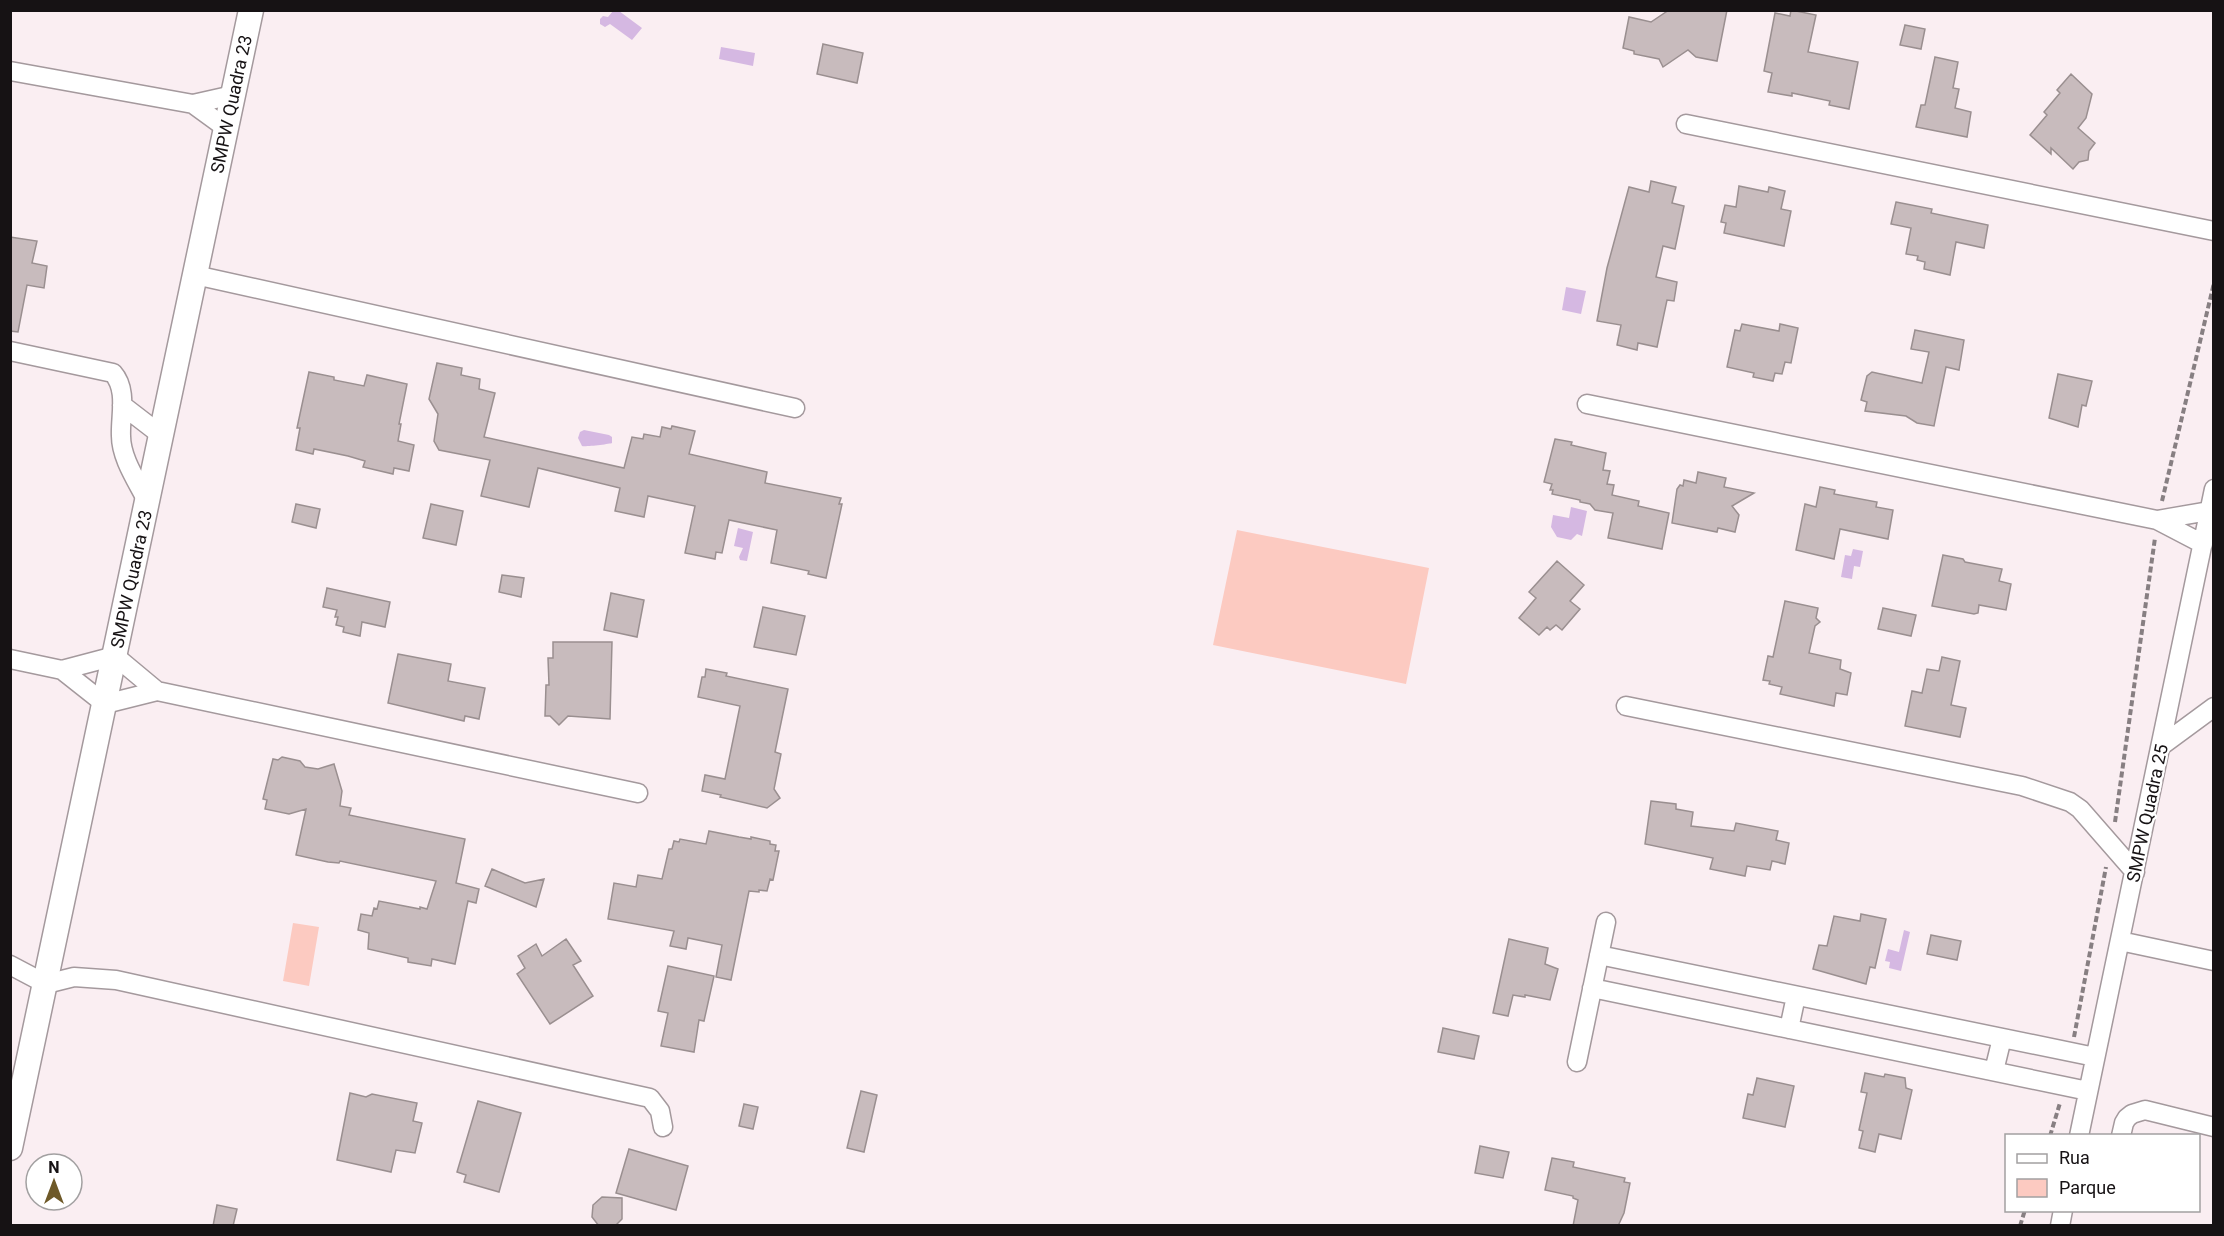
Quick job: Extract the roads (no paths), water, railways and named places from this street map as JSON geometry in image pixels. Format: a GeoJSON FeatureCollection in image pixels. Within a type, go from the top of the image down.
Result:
{"type":"FeatureCollection","features":[{"type":"Feature","properties":{"kind":"street","name":"SMPW Quadra 23"},"geometry":{"type":"LineString","coordinates":[[10,1148],[251,10]]}},
{"type":"Feature","properties":{"kind":"street"},"geometry":{"type":"LineString","coordinates":[[10,71],[194,104],[233,94]]}},
{"type":"Feature","properties":{"kind":"street"},"geometry":{"type":"LineString","coordinates":[[194,104],[226,128]]}},
{"type":"Feature","properties":{"kind":"street"},"geometry":{"type":"LineString","coordinates":[[1686,123],[2214,231]]}},
{"type":"Feature","properties":{"kind":"street"},"geometry":{"type":"LineString","coordinates":[[195,275],[795,408]]}},
{"type":"Feature","properties":{"kind":"street"},"geometry":{"type":"LineString","coordinates":[[10,351],[113,373],[121,385],[122,448],[147,501]]}},
{"type":"Feature","properties":{"kind":"street"},"geometry":{"type":"LineString","coordinates":[[1587,404],[2157,520],[2207,535]]}},
{"type":"Feature","properties":{"kind":"street"},"geometry":{"type":"LineString","coordinates":[[122,405],[161,435]]}},
{"type":"Feature","properties":{"kind":"street","name":"SMPW Quadra 25"},"geometry":{"type":"LineString","coordinates":[[2079,1134],[2207,535],[2214,489]]}},
{"type":"Feature","properties":{"kind":"street"},"geometry":{"type":"LineString","coordinates":[[2157,520],[2209,511]]}},
{"type":"Feature","properties":{"kind":"street"},"geometry":{"type":"LineString","coordinates":[[62,670],[115,656],[157,691]]}},
{"type":"Feature","properties":{"kind":"street"},"geometry":{"type":"LineString","coordinates":[[10,659],[62,670],[105,704],[157,691],[638,793]]}},
{"type":"Feature","properties":{"kind":"street"},"geometry":{"type":"LineString","coordinates":[[1626,706],[2022,786],[2070,802],[2080,809],[2135,872]]}},
{"type":"Feature","properties":{"kind":"street"},"geometry":{"type":"LineString","coordinates":[[2161,746],[2214,707]]}},
{"type":"Feature","properties":{"kind":"street"},"geometry":{"type":"LineString","coordinates":[[1576,1062],[1606,922]]}},
{"type":"Feature","properties":{"kind":"street"},"geometry":{"type":"LineString","coordinates":[[2120,941],[2214,961]]}},
{"type":"Feature","properties":{"kind":"street"},"geometry":{"type":"LineString","coordinates":[[1599,955],[2095,1057]]}},
{"type":"Feature","properties":{"kind":"street"},"geometry":{"type":"LineString","coordinates":[[10,965],[46,984],[74,976],[116,980],[650,1098],[660,1112],[663,1127]]}},
{"type":"Feature","properties":{"kind":"street"},"geometry":{"type":"LineString","coordinates":[[1592,988],[2088,1090]]}},
{"type":"Feature","properties":{"kind":"street"},"geometry":{"type":"LineString","coordinates":[[1789,1029],[1796,996]]}},
{"type":"Feature","properties":{"kind":"street"},"geometry":{"type":"LineString","coordinates":[[1994,1071],[2002,1038]]}},
{"type":"Feature","properties":{"kind":"street"},"geometry":{"type":"LineString","coordinates":[[2121,1134],[2124,1123],[2132,1114],[2145,1110],[2172,1127],[2214,1127]]}}]}
